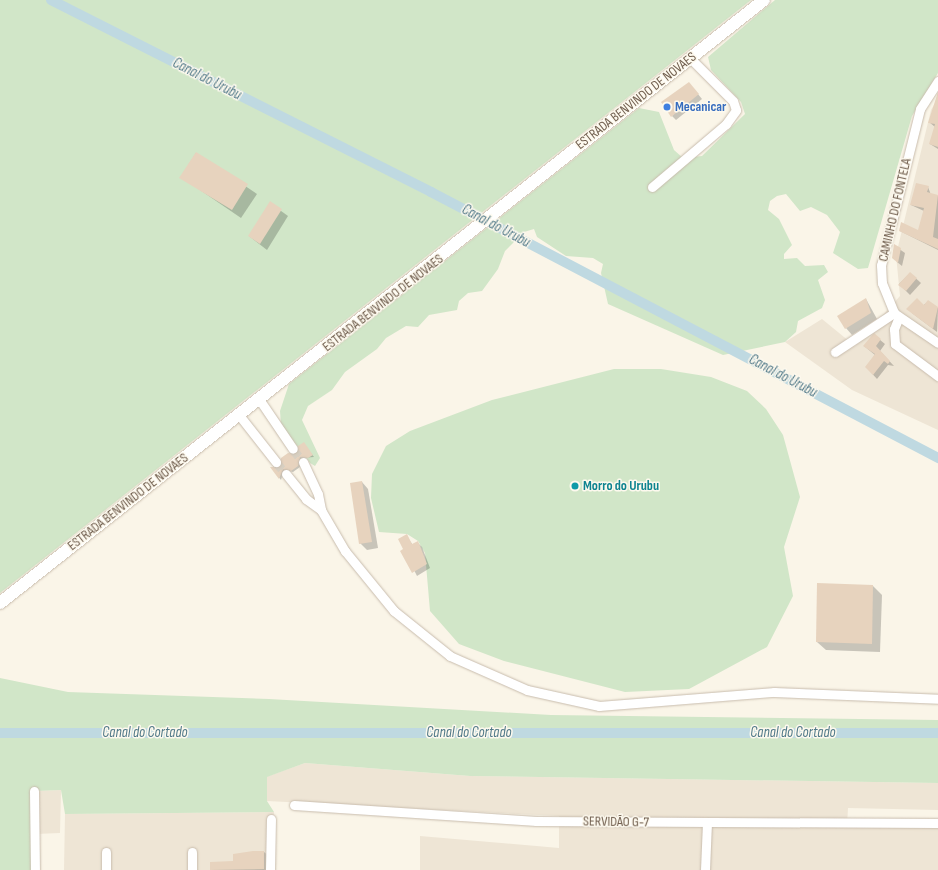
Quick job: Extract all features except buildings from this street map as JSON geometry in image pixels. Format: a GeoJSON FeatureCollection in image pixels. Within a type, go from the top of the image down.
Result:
{"type":"FeatureCollection","features":[{"type":"Feature","properties":{"kind":"street","name":"ESTRADA BENVINDO DE NOVAES"},"geometry":{"type":"LineString","coordinates":[[0,603],[470,235],[512,199],[764,0]]}},
{"type":"Feature","properties":{"kind":"street"},"geometry":{"type":"LineString","coordinates":[[652,187],[726,124],[736,110],[733,101],[690,58]]}},
{"type":"Feature","properties":{"kind":"street","name":"CAMINHO DO FONTELA"},"geometry":{"type":"LineString","coordinates":[[896,316],[882,283],[884,250],[920,109],[938,81]]}},
{"type":"Feature","properties":{"kind":"street"},"geometry":{"type":"LineString","coordinates":[[896,316],[938,343]]}},
{"type":"Feature","properties":{"kind":"street"},"geometry":{"type":"LineString","coordinates":[[835,352],[896,316]]}},
{"type":"Feature","properties":{"kind":"street"},"geometry":{"type":"LineString","coordinates":[[896,316],[894,329],[895,344],[938,376]]}},
{"type":"Feature","properties":{"kind":"street"},"geometry":{"type":"LineString","coordinates":[[259,399],[293,449]]}},
{"type":"Feature","properties":{"kind":"street"},"geometry":{"type":"LineString","coordinates":[[239,415],[276,462]]}},
{"type":"Feature","properties":{"kind":"street"},"geometry":{"type":"LineString","coordinates":[[303,462],[318,494],[321,510],[345,551],[394,611],[450,656],[527,690],[599,706],[774,692],[938,699]]}},
{"type":"Feature","properties":{"kind":"street"},"geometry":{"type":"LineString","coordinates":[[286,474],[306,500],[321,510]]}},
{"type":"Feature","properties":{"kind":"street"},"geometry":{"type":"LineString","coordinates":[[34,791],[35,870]]}},
{"type":"Feature","properties":{"kind":"street","name":"SERVIDÃO G-7"},"geometry":{"type":"LineString","coordinates":[[294,804],[469,818],[706,823],[938,823]]}},
{"type":"Feature","properties":{"kind":"street"},"geometry":{"type":"LineString","coordinates":[[270,870],[271,819]]}},
{"type":"Feature","properties":{"kind":"street"},"geometry":{"type":"LineString","coordinates":[[705,870],[706,823]]}},
{"type":"Feature","properties":{"kind":"street"},"geometry":{"type":"LineString","coordinates":[[106,852],[106,870]]}},
{"type":"Feature","properties":{"kind":"street"},"geometry":{"type":"LineString","coordinates":[[192,852],[192,870]]}},
{"type":"Feature","properties":{"kind":"shaded area"},"geometry":{"type":"Polygon","coordinates":[[[938,98],[938,430],[852,390],[785,342],[822,319],[855,346],[900,296],[896,255],[931,110],[938,98]]]}},
{"type":"Feature","properties":{"kind":"shaded area"},"geometry":{"type":"Polygon","coordinates":[[[305,763],[470,776],[938,783],[938,810],[848,808],[847,826],[938,827],[938,870],[420,870],[420,836],[559,848],[559,816],[267,801],[266,777],[305,763]]]}},
{"type":"Feature","properties":{"kind":"shaded area"},"geometry":{"type":"Polygon","coordinates":[[[61,790],[60,833],[36,834],[36,791],[61,790]]]}},
{"type":"Feature","properties":{"kind":"shaded area"},"geometry":{"type":"Polygon","coordinates":[[[274,812],[274,870],[64,870],[65,814],[274,812]]]}},
{"type":"Feature","properties":{"kind":"green space"},"geometry":{"type":"Polygon","coordinates":[[[0,0],[751,0],[0,593],[0,0]]]}},
{"type":"Feature","properties":{"kind":"green space"},"geometry":{"type":"Polygon","coordinates":[[[775,0],[938,0],[938,73],[912,116],[868,268],[858,269],[833,253],[840,232],[827,215],[811,207],[800,211],[786,194],[777,196],[770,201],[768,210],[779,219],[792,245],[784,254],[784,259],[797,258],[805,266],[824,265],[828,272],[818,280],[825,300],[822,308],[798,321],[796,332],[785,342],[723,355],[608,304],[601,273],[603,264],[593,258],[566,256],[537,237],[534,229],[524,232],[505,251],[498,269],[482,291],[468,293],[459,301],[457,310],[429,315],[418,327],[406,326],[386,338],[377,349],[345,372],[332,390],[308,406],[302,420],[320,458],[315,466],[310,463],[281,425],[280,411],[289,384],[639,108],[659,112],[674,150],[683,158],[702,156],[745,114],[741,102],[711,70],[708,57],[775,0]]]}},
{"type":"Feature","properties":{"kind":"green space"},"geometry":{"type":"Polygon","coordinates":[[[614,369],[661,369],[711,377],[747,391],[766,409],[783,435],[800,497],[784,547],[793,596],[767,647],[689,689],[625,692],[504,661],[459,644],[430,611],[425,553],[418,541],[407,534],[379,532],[371,498],[372,474],[386,446],[410,431],[492,400],[614,369]]]}},
{"type":"Feature","properties":{"kind":"green space"},"geometry":{"type":"Polygon","coordinates":[[[0,678],[68,692],[269,699],[551,715],[938,720],[938,783],[470,776],[305,763],[267,777],[267,801],[274,812],[65,814],[61,790],[36,791],[34,870],[0,870],[0,678]]]}},
{"type":"Feature","properties":{"kind":"waterway","name":"Canal do Urubu"},"geometry":{"type":"LineString","coordinates":[[51,0],[431,192],[938,458]]}},
{"type":"Feature","properties":{"kind":"waterway","name":"Canal do Cortado"},"geometry":{"type":"LineString","coordinates":[[0,733],[938,733]]}},
{"type":"Feature","properties":{"kind":"tunnel"},"geometry":{"type":"LineString","coordinates":[[293,449],[303,462]]}},
{"type":"Feature","properties":{"kind":"tunnel"},"geometry":{"type":"LineString","coordinates":[[276,462],[286,474]]}},
{"type":"Feature","properties":{"kind":"place","name":"Mecanicar"},"geometry":{"type":"Point","coordinates":[667,107]}},
{"type":"Feature","properties":{"kind":"place","name":"Morro do Urubu"},"geometry":{"type":"Point","coordinates":[575,486]}}]}
